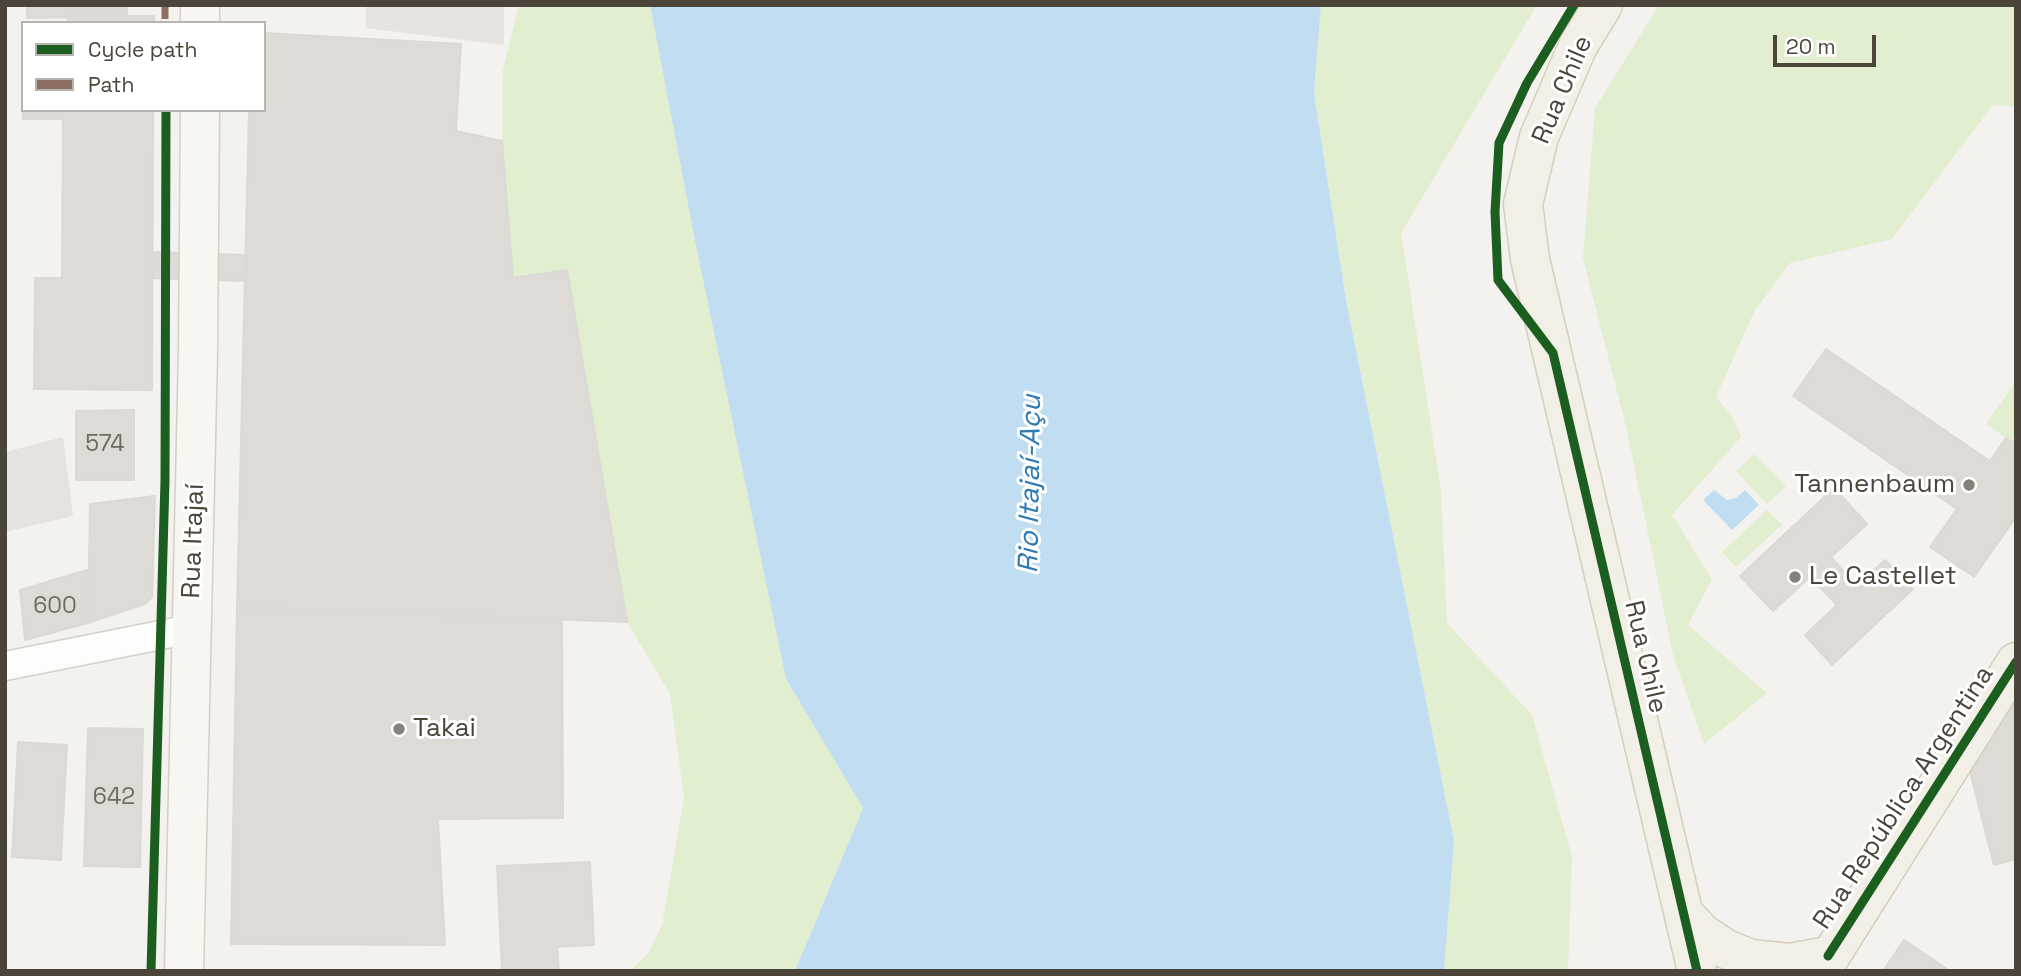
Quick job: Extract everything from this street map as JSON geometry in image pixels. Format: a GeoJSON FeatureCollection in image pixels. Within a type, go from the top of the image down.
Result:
{"type":"FeatureCollection","features":[{"type":"Feature","properties":{"kind":"main road","name":"Rua Chile"},"geometry":{"type":"LineString","coordinates":[[1603,5],[1578,46],[1539,137],[1523,204],[1530,259],[1697,971]]}},
{"type":"Feature","properties":{"kind":"main road","name":"Rua Itajaí"},"geometry":{"type":"LineString","coordinates":[[184,971],[198,351],[200,112]]}},
{"type":"Feature","properties":{"kind":"main road","name":"Rua República Argentina"},"geometry":{"type":"LineString","coordinates":[[1824,963],[2016,662]]}},
{"type":"Feature","properties":{"kind":"main road"},"geometry":{"type":"LineString","coordinates":[[1684,914],[1715,942],[1751,959],[1790,964],[1824,963]]}},
{"type":"Feature","properties":{"kind":"street"},"geometry":{"type":"LineString","coordinates":[[5,666],[191,629]]}},
{"type":"Feature","properties":{"kind":"green space"},"geometry":{"type":"Polygon","coordinates":[[[519,5],[650,5],[695,241],[786,679],[863,808],[795,971],[630,971],[649,952],[662,925],[684,798],[670,694],[627,622],[567,270],[513,278],[502,141],[503,70],[519,5]]]}},
{"type":"Feature","properties":{"kind":"green space"},"geometry":{"type":"Polygon","coordinates":[[[1321,5],[1537,5],[1401,233],[1441,490],[1447,623],[1532,715],[1572,857],[1568,971],[1444,971],[1454,841],[1346,300],[1314,93],[1321,5]]]}},
{"type":"Feature","properties":{"kind":"green space"},"geometry":{"type":"Polygon","coordinates":[[[1659,5],[2016,5],[2016,107],[1993,105],[1892,239],[1790,263],[1754,312],[1716,397],[1732,416],[1741,437],[1672,515],[1712,579],[1688,625],[1767,693],[1704,744],[1673,655],[1627,431],[1583,258],[1595,108],[1659,5]]]}},
{"type":"Feature","properties":{"kind":"green space"},"geometry":{"type":"Polygon","coordinates":[[[2016,381],[2016,445],[1986,424],[2016,381]]]}},
{"type":"Feature","properties":{"kind":"green space"},"geometry":{"type":"Polygon","coordinates":[[[1754,454],[1786,486],[1767,504],[1736,471],[1754,454]]]}},
{"type":"Feature","properties":{"kind":"green space"},"geometry":{"type":"Polygon","coordinates":[[[1767,510],[1782,525],[1736,567],[1722,552],[1767,510]]]}},
{"type":"Feature","properties":{"kind":"shaded area"},"geometry":{"type":"Polygon","coordinates":[[[366,5],[504,5],[504,45],[366,28],[366,5]]]}},
{"type":"Feature","properties":{"kind":"shaded area"},"geometry":{"type":"Polygon","coordinates":[[[63,437],[73,516],[5,532],[5,452],[63,437]]]}},
{"type":"Feature","properties":{"kind":"water","name":"Rio Itajaí-Açu"},"geometry":{"type":"Polygon","coordinates":[[[650,5],[1321,5],[1314,93],[1346,300],[1454,841],[1444,971],[795,971],[863,808],[786,679],[695,241],[650,5]]]}},
{"type":"Feature","properties":{"kind":"water"},"geometry":{"type":"Polygon","coordinates":[[[1714,490],[1727,500],[1736,498],[1745,490],[1759,505],[1732,530],[1703,500],[1714,490]]]}},
{"type":"Feature","properties":{"kind":"building"},"geometry":{"type":"Polygon","coordinates":[[[27,5],[127,5],[127,16],[27,18],[27,5]]]}},
{"type":"Feature","properties":{"kind":"building"},"geometry":{"type":"Polygon","coordinates":[[[68,16],[154,16],[154,21],[68,21],[68,16]]]}},
{"type":"Feature","properties":{"kind":"building"},"geometry":{"type":"Polygon","coordinates":[[[266,33],[461,44],[456,131],[502,141],[513,278],[567,270],[627,622],[237,607],[249,112],[266,112],[266,33]]]}},
{"type":"Feature","properties":{"kind":"building"},"geometry":{"type":"Polygon","coordinates":[[[23,112],[153,112],[152,390],[34,389],[35,278],[62,278],[63,119],[23,119],[23,112]]]}},
{"type":"Feature","properties":{"kind":"building"},"geometry":{"type":"Polygon","coordinates":[[[153,252],[247,255],[246,281],[152,278],[153,252]]]}},
{"type":"Feature","properties":{"kind":"building","name":"Tannenbaum"},"geometry":{"type":"Polygon","coordinates":[[[1826,349],[1990,461],[2006,438],[2016,445],[2016,517],[1974,577],[1930,547],[1957,509],[1793,396],[1826,349]]]}},
{"type":"Feature","properties":{"kind":"building"},"geometry":{"type":"Polygon","coordinates":[[[134,410],[134,480],[76,480],[76,411],[134,410]]]}},
{"type":"Feature","properties":{"kind":"building","name":"Le Castellet"},"geometry":{"type":"Polygon","coordinates":[[[1834,488],[1867,524],[1831,557],[1857,586],[1885,560],[1913,589],[1832,665],[1805,635],[1837,605],[1810,577],[1773,611],[1740,576],[1834,488]]]}},
{"type":"Feature","properties":{"kind":"building"},"geometry":{"type":"Polygon","coordinates":[[[155,496],[152,597],[145,604],[88,623],[90,504],[155,496]]]}},
{"type":"Feature","properties":{"kind":"building"},"geometry":{"type":"Polygon","coordinates":[[[87,570],[88,623],[25,640],[20,590],[87,570]]]}},
{"type":"Feature","properties":{"kind":"building","name":"Takai"},"geometry":{"type":"Polygon","coordinates":[[[237,607],[562,620],[563,818],[438,819],[445,945],[231,944],[237,607]]]}},
{"type":"Feature","properties":{"kind":"building"},"geometry":{"type":"Polygon","coordinates":[[[2016,694],[2016,859],[1994,865],[1969,768],[2016,694]]]}},
{"type":"Feature","properties":{"kind":"building"},"geometry":{"type":"Polygon","coordinates":[[[88,728],[143,729],[140,867],[84,866],[88,728]]]}},
{"type":"Feature","properties":{"kind":"building"},"geometry":{"type":"Polygon","coordinates":[[[18,742],[67,745],[61,860],[12,857],[18,742]]]}},
{"type":"Feature","properties":{"kind":"building"},"geometry":{"type":"Polygon","coordinates":[[[590,862],[594,945],[557,947],[559,971],[502,971],[497,866],[590,862]]]}},
{"type":"Feature","properties":{"kind":"building"},"geometry":{"type":"Polygon","coordinates":[[[1904,940],[1950,971],[1883,971],[1904,940]]]}},
{"type":"Feature","properties":{"kind":"marked path"},"geometry":{"type":"LineString","coordinates":[[165,5],[165,21]]}},
{"type":"Feature","properties":{"kind":"cycle path"},"geometry":{"type":"LineString","coordinates":[[1574,5],[1527,83],[1499,143],[1495,212],[1498,280],[1553,353],[1697,971]]}},
{"type":"Feature","properties":{"kind":"cycle path"},"geometry":{"type":"LineString","coordinates":[[151,971],[165,481],[166,112]]}},
{"type":"Feature","properties":{"kind":"cycle path"},"geometry":{"type":"LineString","coordinates":[[1828,956],[2016,662]]}},
{"type":"Feature","properties":{"kind":"place","name":"Tannenbaum"},"geometry":{"type":"Point","coordinates":[1969,485]}},
{"type":"Feature","properties":{"kind":"place","name":"Le Castellet"},"geometry":{"type":"Point","coordinates":[1795,577]}},
{"type":"Feature","properties":{"kind":"place","name":"Takai"},"geometry":{"type":"Point","coordinates":[399,729]}}]}
